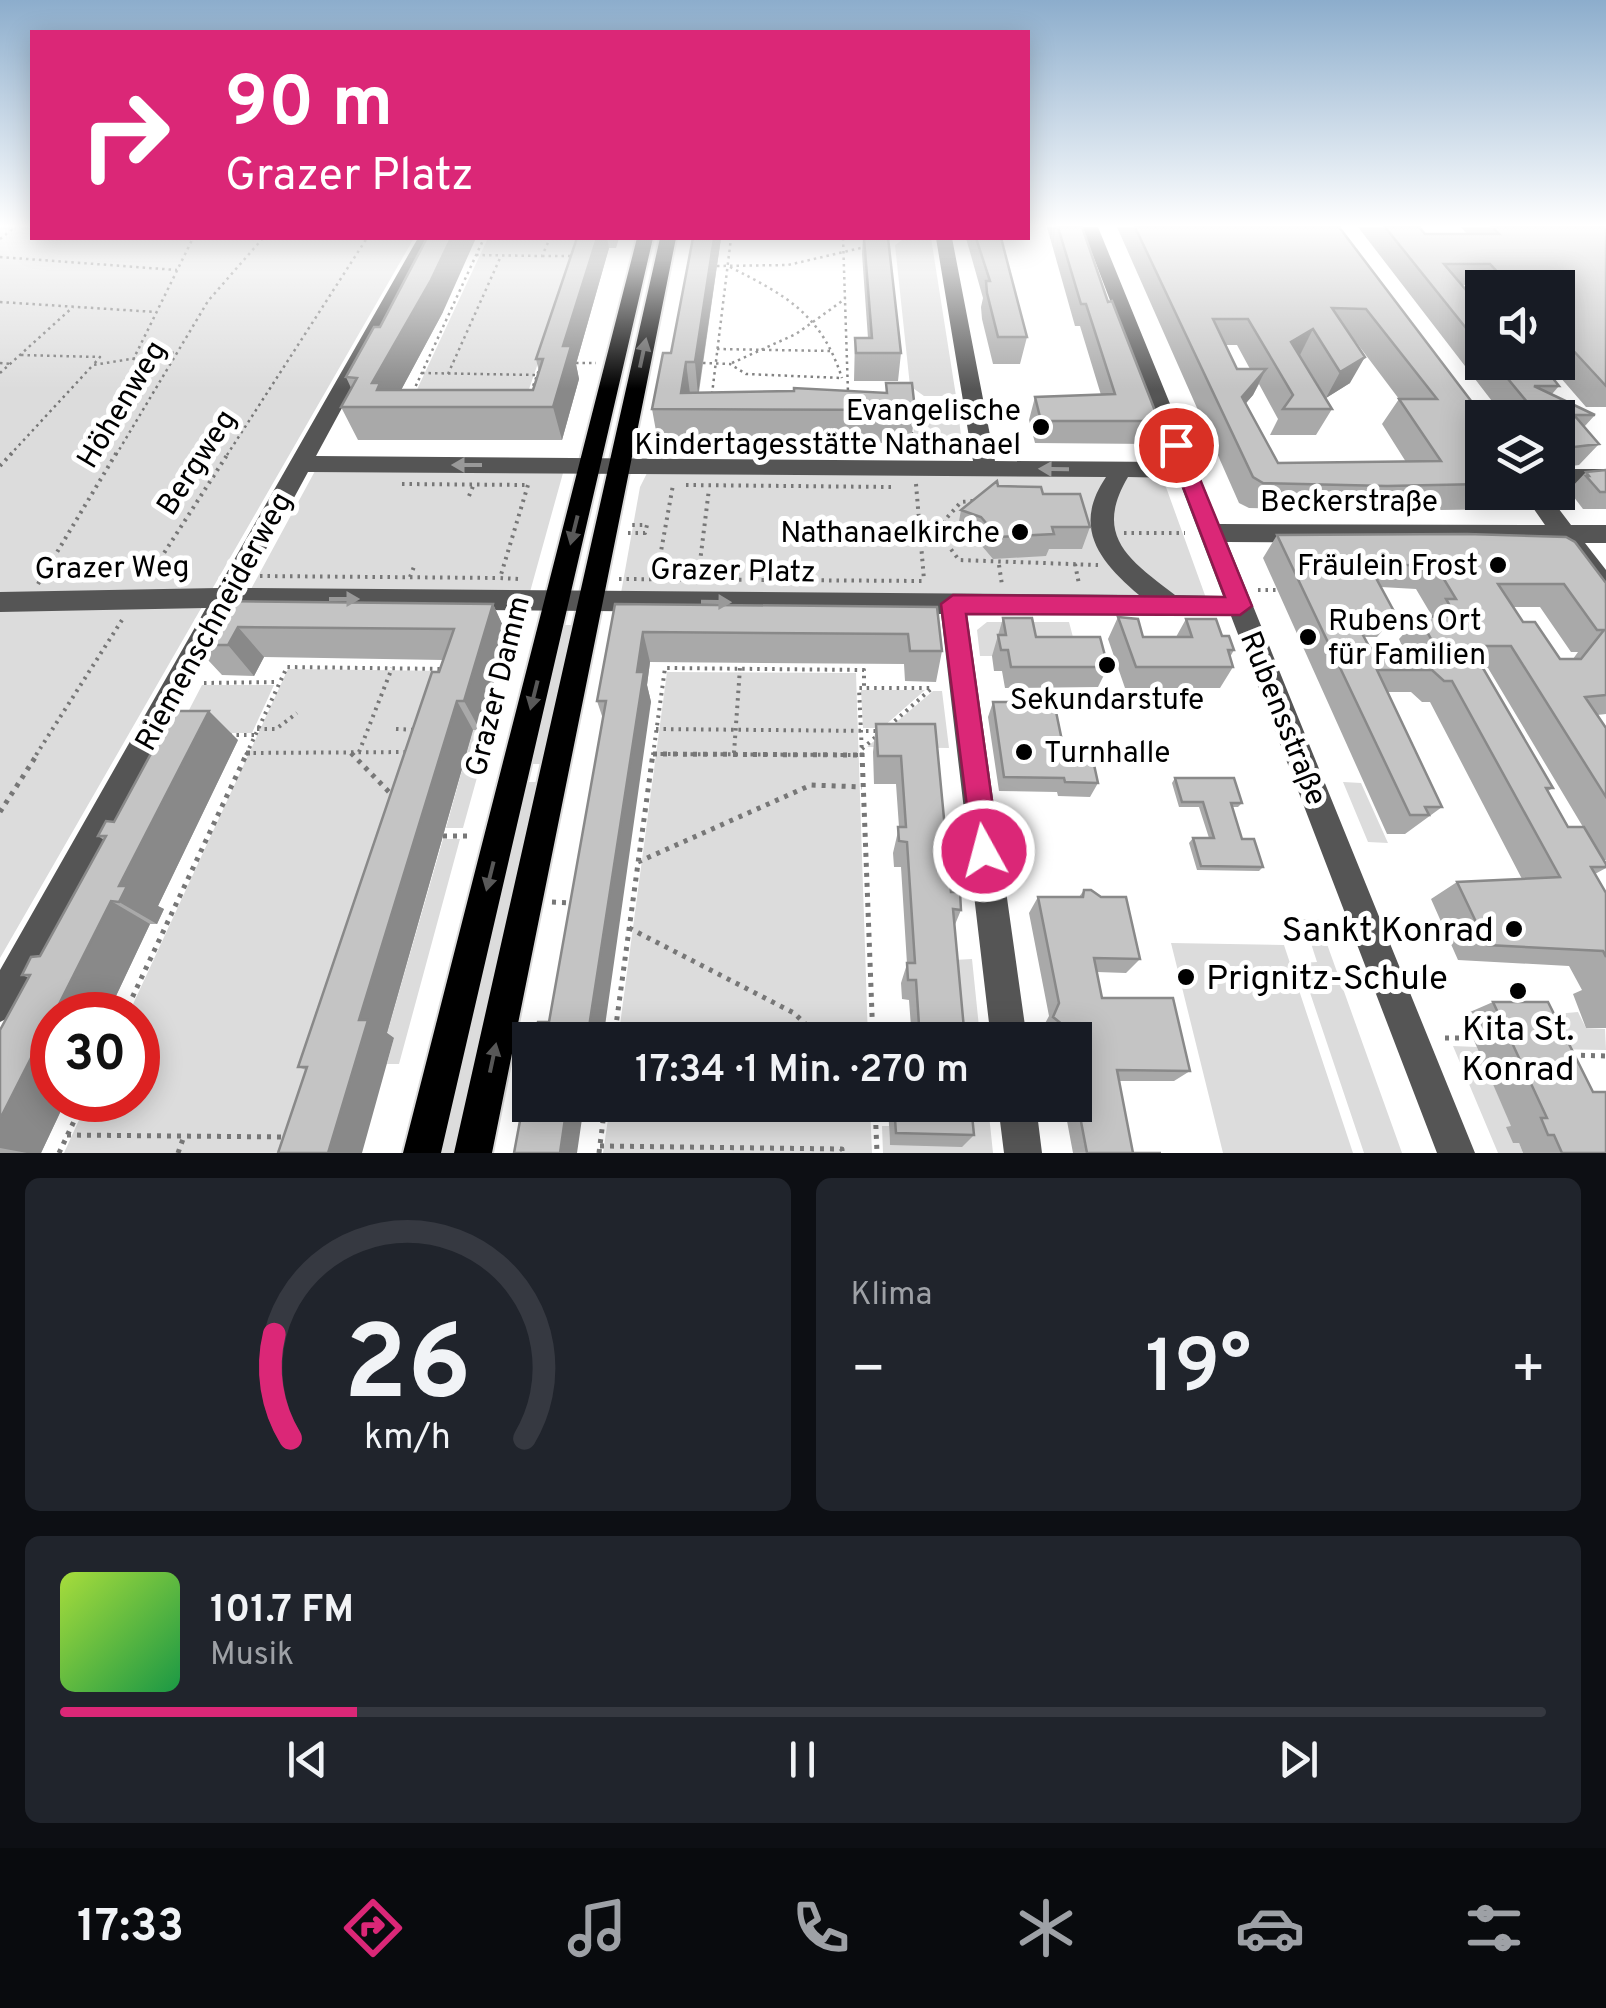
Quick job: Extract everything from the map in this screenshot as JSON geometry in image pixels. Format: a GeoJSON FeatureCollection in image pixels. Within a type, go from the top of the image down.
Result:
{"type":"FeatureCollection","features":[{"type":"Feature","properties":{"kind":"main road","name":"Grazer Damm"},"geometry":{"type":"LineString","coordinates":[[422,1153],[634,281]]}},
{"type":"Feature","properties":{"kind":"main road","name":"Grazer Damm"},"geometry":{"type":"LineString","coordinates":[[473,1153],[560,594],[618,466],[659,281]]}},
{"type":"Feature","properties":{"kind":"street","name":"Riemenschneiderweg"},"geometry":{"type":"LineString","coordinates":[[0,1004],[402,281]]}},
{"type":"Feature","properties":{"kind":"street"},"geometry":{"type":"LineString","coordinates":[[952,281],[985,468]]}},
{"type":"Feature","properties":{"kind":"street","name":"Rubensstraße"},"geometry":{"type":"LineString","coordinates":[[1111,281],[1211,533],[1249,598],[1456,1153]]}},
{"type":"Feature","properties":{"kind":"street"},"geometry":{"type":"LineString","coordinates":[[301,464],[1186,470]]}},
{"type":"Feature","properties":{"kind":"street"},"geometry":{"type":"LineString","coordinates":[[1121,470],[1101,506],[1111,551],[1170,606]]}},
{"type":"Feature","properties":{"kind":"street"},"geometry":{"type":"LineString","coordinates":[[1575,477],[1606,477]]}},
{"type":"Feature","properties":{"kind":"street"},"geometry":{"type":"LineString","coordinates":[[1547,510],[1606,589]]}},
{"type":"Feature","properties":{"kind":"street","name":"Beckerstraße"},"geometry":{"type":"LineString","coordinates":[[1211,533],[1606,534]]}},
{"type":"Feature","properties":{"kind":"street","name":"Grazer Platz"},"geometry":{"type":"LineString","coordinates":[[226,598],[560,594],[1170,606],[1249,598]]}},
{"type":"Feature","properties":{"kind":"street","name":"Grazer Weg"},"geometry":{"type":"LineString","coordinates":[[0,602],[226,598]]}},
{"type":"Feature","properties":{"kind":"street"},"geometry":{"type":"LineString","coordinates":[[953,604],[1007,1022]]}},
{"type":"Feature","properties":{"kind":"street"},"geometry":{"type":"LineString","coordinates":[[1019,1122],[1024,1153]]}},
{"type":"Feature","properties":{"kind":"path","name":"Höhenweg"},"geometry":{"type":"LineString","coordinates":[[133,360],[172,281]]}},
{"type":"Feature","properties":{"kind":"path","name":"Höhenweg"},"geometry":{"type":"LineString","coordinates":[[28,601],[175,352],[226,281]]}},
{"type":"Feature","properties":{"kind":"path","name":"Bergweg"},"geometry":{"type":"LineString","coordinates":[[0,812],[340,281]]}},
{"type":"Feature","properties":{"kind":"path"},"geometry":{"type":"LineString","coordinates":[[414,391],[465,281]]}},
{"type":"Feature","properties":{"kind":"path"},"geometry":{"type":"LineString","coordinates":[[448,374],[489,281]]}},
{"type":"Feature","properties":{"kind":"path"},"geometry":{"type":"LineString","coordinates":[[710,409],[725,281]]}},
{"type":"Feature","properties":{"kind":"path"},"geometry":{"type":"LineString","coordinates":[[756,281],[817,321],[834,351],[848,394]]}},
{"type":"Feature","properties":{"kind":"path"},"geometry":{"type":"LineString","coordinates":[[844,281],[844,378]]}},
{"type":"Feature","properties":{"kind":"path"},"geometry":{"type":"LineString","coordinates":[[703,363],[730,364],[817,321],[845,300]]}},
{"type":"Feature","properties":{"kind":"path"},"geometry":{"type":"LineString","coordinates":[[0,302],[156,312]]}},
{"type":"Feature","properties":{"kind":"path"},"geometry":{"type":"LineString","coordinates":[[0,374],[73,307]]}},
{"type":"Feature","properties":{"kind":"path"},"geometry":{"type":"LineString","coordinates":[[717,349],[834,351]]}},
{"type":"Feature","properties":{"kind":"path"},"geometry":{"type":"LineString","coordinates":[[93,365],[175,352]]}},
{"type":"Feature","properties":{"kind":"path"},"geometry":{"type":"LineString","coordinates":[[0,466],[100,357],[21,355]]}},
{"type":"Feature","properties":{"kind":"path"},"geometry":{"type":"LineString","coordinates":[[0,363],[11,364]]}},
{"type":"Feature","properties":{"kind":"path"},"geometry":{"type":"LineString","coordinates":[[531,392],[541,363]]}},
{"type":"Feature","properties":{"kind":"path"},"geometry":{"type":"LineString","coordinates":[[576,363],[601,363]]}},
{"type":"Feature","properties":{"kind":"path"},"geometry":{"type":"LineString","coordinates":[[730,364],[746,374],[844,378]]}},
{"type":"Feature","properties":{"kind":"path"},"geometry":{"type":"LineString","coordinates":[[422,373],[537,375]]}},
{"type":"Feature","properties":{"kind":"path"},"geometry":{"type":"LineString","coordinates":[[910,419],[914,462]]}},
{"type":"Feature","properties":{"kind":"path"},"geometry":{"type":"LineString","coordinates":[[619,579],[924,582],[916,475]]}},
{"type":"Feature","properties":{"kind":"path"},"geometry":{"type":"LineString","coordinates":[[401,484],[544,482]]}},
{"type":"Feature","properties":{"kind":"path"},"geometry":{"type":"LineString","coordinates":[[469,496],[474,484]]}},
{"type":"Feature","properties":{"kind":"path"},"geometry":{"type":"LineString","coordinates":[[500,578],[528,485]]}},
{"type":"Feature","properties":{"kind":"path"},"geometry":{"type":"LineString","coordinates":[[656,579],[673,485]]}},
{"type":"Feature","properties":{"kind":"path"},"geometry":{"type":"LineString","coordinates":[[698,578],[709,486]]}},
{"type":"Feature","properties":{"kind":"path"},"geometry":{"type":"LineString","coordinates":[[987,500],[961,502],[944,521],[947,544],[959,560],[1122,565]]}},
{"type":"Feature","properties":{"kind":"path"},"geometry":{"type":"LineString","coordinates":[[628,533],[646,534],[647,526],[630,525]]}},
{"type":"Feature","properties":{"kind":"path"},"geometry":{"type":"LineString","coordinates":[[920,528],[944,528]]}},
{"type":"Feature","properties":{"kind":"path"},"geometry":{"type":"LineString","coordinates":[[1130,533],[1185,533]]}},
{"type":"Feature","properties":{"kind":"path"},"geometry":{"type":"LineString","coordinates":[[410,577],[415,564]]}},
{"type":"Feature","properties":{"kind":"path"},"geometry":{"type":"LineString","coordinates":[[998,564],[1002,584]]}},
{"type":"Feature","properties":{"kind":"path"},"geometry":{"type":"LineString","coordinates":[[1074,564],[1078,582]]}},
{"type":"Feature","properties":{"kind":"path"},"geometry":{"type":"LineString","coordinates":[[255,575],[500,578],[560,594]]}},
{"type":"Feature","properties":{"kind":"path"},"geometry":{"type":"LineString","coordinates":[[1249,598],[1277,590]]}},
{"type":"Feature","properties":{"kind":"path"},"geometry":{"type":"LineString","coordinates":[[135,992],[287,667],[451,669],[446,684]]}},
{"type":"Feature","properties":{"kind":"path"},"geometry":{"type":"LineString","coordinates":[[355,752],[392,668]]}},
{"type":"Feature","properties":{"kind":"path"},"geometry":{"type":"LineString","coordinates":[[617,1022],[664,668],[864,670],[864,688]]}},
{"type":"Feature","properties":{"kind":"path"},"geometry":{"type":"LineString","coordinates":[[734,754],[740,668]]}},
{"type":"Feature","properties":{"kind":"path"},"geometry":{"type":"LineString","coordinates":[[200,682],[279,682]]}},
{"type":"Feature","properties":{"kind":"path"},"geometry":{"type":"LineString","coordinates":[[871,1022],[859,688],[945,688]]}},
{"type":"Feature","properties":{"kind":"path"},"geometry":{"type":"LineString","coordinates":[[861,752],[932,688]]}},
{"type":"Feature","properties":{"kind":"path"},"geometry":{"type":"LineString","coordinates":[[221,735],[276,729],[298,714]]}},
{"type":"Feature","properties":{"kind":"path"},"geometry":{"type":"LineString","coordinates":[[656,729],[883,731]]}},
{"type":"Feature","properties":{"kind":"path"},"geometry":{"type":"LineString","coordinates":[[396,730],[432,730]]}},
{"type":"Feature","properties":{"kind":"path"},"geometry":{"type":"LineString","coordinates":[[653,754],[880,750]]}},
{"type":"Feature","properties":{"kind":"path"},"geometry":{"type":"LineString","coordinates":[[355,752],[392,796]]}},
{"type":"Feature","properties":{"kind":"path"},"geometry":{"type":"LineString","coordinates":[[246,753],[424,752]]}},
{"type":"Feature","properties":{"kind":"path"},"geometry":{"type":"LineString","coordinates":[[638,862],[811,785],[863,787]]}},
{"type":"Feature","properties":{"kind":"path"},"geometry":{"type":"LineString","coordinates":[[443,836],[479,836]]}},
{"type":"Feature","properties":{"kind":"path"},"geometry":{"type":"LineString","coordinates":[[548,902],[587,903]]}},
{"type":"Feature","properties":{"kind":"path"},"geometry":{"type":"LineString","coordinates":[[622,904],[633,904]]}},
{"type":"Feature","properties":{"kind":"path"},"geometry":{"type":"LineString","coordinates":[[630,928],[794,1013],[803,1022]]}},
{"type":"Feature","properties":{"kind":"path"},"geometry":{"type":"LineString","coordinates":[[1445,1038],[1473,1038]]}},
{"type":"Feature","properties":{"kind":"path"},"geometry":{"type":"LineString","coordinates":[[1559,1054],[1606,1056]]}},
{"type":"Feature","properties":{"kind":"path"},"geometry":{"type":"LineString","coordinates":[[59,1153],[74,1122]]}},
{"type":"Feature","properties":{"kind":"path"},"geometry":{"type":"LineString","coordinates":[[603,1122],[599,1150],[842,1149],[842,1153]]}},
{"type":"Feature","properties":{"kind":"path"},"geometry":{"type":"LineString","coordinates":[[876,1122],[877,1153]]}},
{"type":"Feature","properties":{"kind":"path"},"geometry":{"type":"LineString","coordinates":[[67,1136],[301,1137]]}},
{"type":"Feature","properties":{"kind":"path"},"geometry":{"type":"LineString","coordinates":[[178,1153],[184,1136]]}},
{"type":"Feature","properties":{"kind":"shaded area"},"geometry":{"type":"Polygon","coordinates":[[[0,281],[389,281],[0,958],[0,281]]]}},
{"type":"Feature","properties":{"kind":"shaded area"},"geometry":{"type":"Polygon","coordinates":[[[468,281],[566,281],[526,398],[413,398],[468,281]]]}},
{"type":"Feature","properties":{"kind":"shaded area"},"geometry":{"type":"Polygon","coordinates":[[[899,281],[938,281],[956,396],[924,396],[910,386],[899,281]]]}},
{"type":"Feature","properties":{"kind":"shaded area"},"geometry":{"type":"Polygon","coordinates":[[[911,403],[957,403],[963,452],[953,456],[916,455],[911,403]]]}},
{"type":"Feature","properties":{"kind":"shaded area"},"geometry":{"type":"Polygon","coordinates":[[[315,471],[563,473],[530,592],[251,589],[315,471]]]}},
{"type":"Feature","properties":{"kind":"shaded area"},"geometry":{"type":"Polygon","coordinates":[[[647,473],[1162,476],[1206,598],[621,593],[640,487],[647,473]]]}},
{"type":"Feature","properties":{"kind":"shaded area"},"geometry":{"type":"Polygon","coordinates":[[[987,622],[1069,622],[1074,641],[980,656],[977,630],[987,622]]]}},
{"type":"Feature","properties":{"kind":"shaded area"},"geometry":{"type":"Polygon","coordinates":[[[564,625],[572,625],[541,764],[531,764],[564,625]]]}},
{"type":"Feature","properties":{"kind":"shaded area"},"geometry":{"type":"Polygon","coordinates":[[[288,669],[447,671],[292,1153],[64,1153],[78,1122],[160,1122],[160,992],[139,992],[288,669]]]}},
{"type":"Feature","properties":{"kind":"shaded area"},"geometry":{"type":"Polygon","coordinates":[[[667,672],[856,673],[867,1022],[620,1022],[667,672]]]}},
{"type":"Feature","properties":{"kind":"shaded area"},"geometry":{"type":"Polygon","coordinates":[[[202,685],[274,685],[252,733],[177,733],[202,685]]]}},
{"type":"Feature","properties":{"kind":"shaded area"},"geometry":{"type":"Polygon","coordinates":[[[861,690],[925,690],[882,728],[863,728],[861,690]]]}},
{"type":"Feature","properties":{"kind":"shaded area"},"geometry":{"type":"Polygon","coordinates":[[[933,691],[942,691],[949,748],[867,747],[933,691]]]}},
{"type":"Feature","properties":{"kind":"shaded area"},"geometry":{"type":"Polygon","coordinates":[[[488,702],[498,702],[463,828],[446,828],[473,730],[480,730],[488,702]]]}},
{"type":"Feature","properties":{"kind":"shaded area"},"geometry":{"type":"Polygon","coordinates":[[[528,782],[537,782],[454,1153],[442,1153],[528,782]]]}},
{"type":"Feature","properties":{"kind":"shaded area"},"geometry":{"type":"Polygon","coordinates":[[[1343,782],[1361,783],[1388,843],[1368,842],[1343,782]]]}},
{"type":"Feature","properties":{"kind":"shaded area"},"geometry":{"type":"Polygon","coordinates":[[[443,839],[460,839],[399,1064],[387,1064],[394,1038],[386,1037],[443,839]]]}},
{"type":"Feature","properties":{"kind":"shaded area"},"geometry":{"type":"Polygon","coordinates":[[[1303,919],[1318,919],[1402,1153],[1364,1153],[1300,963],[1317,962],[1303,919]]]}},
{"type":"Feature","properties":{"kind":"shaded area"},"geometry":{"type":"Polygon","coordinates":[[[1171,943],[1284,945],[1353,1153],[1223,1153],[1171,943]]]}},
{"type":"Feature","properties":{"kind":"shaded area"},"geometry":{"type":"Polygon","coordinates":[[[972,959],[978,1022],[952,1022],[954,960],[972,959]]]}},
{"type":"Feature","properties":{"kind":"shaded area"},"geometry":{"type":"Polygon","coordinates":[[[1578,1012],[1586,1028],[1605,1029],[1606,1050],[1548,1049],[1532,1016],[1578,1012]]]}},
{"type":"Feature","properties":{"kind":"shaded area"},"geometry":{"type":"Polygon","coordinates":[[[1453,1046],[1477,1047],[1512,1127],[1513,1143],[1519,1143],[1523,1153],[1498,1153],[1453,1046]]]}},
{"type":"Feature","properties":{"kind":"shaded area"},"geometry":{"type":"Polygon","coordinates":[[[608,1122],[871,1122],[872,1153],[603,1153],[608,1122]]]}},
{"type":"Feature","properties":{"kind":"shaded area"},"geometry":{"type":"Polygon","coordinates":[[[930,1122],[990,1122],[993,1153],[883,1153],[882,1126],[889,1126],[890,1145],[930,1122]]]}},
{"type":"Feature","properties":{"kind":"building"},"geometry":{"type":"Polygon","coordinates":[[[404,281],[431,281],[372,383],[380,383],[377,390],[533,390],[543,359],[536,359],[562,281],[584,281],[563,346],[571,346],[553,407],[341,407],[357,378],[346,377],[374,327],[380,327],[404,281]]]}},
{"type":"Feature","properties":{"kind":"building"},"geometry":{"type":"Polygon","coordinates":[[[685,281],[707,281],[695,362],[686,362],[681,393],[794,388],[887,393],[886,383],[912,383],[915,410],[652,409],[663,353],[671,353],[685,281]]]}},
{"type":"Feature","properties":{"kind":"building"},"geometry":{"type":"Polygon","coordinates":[[[867,281],[893,281],[901,353],[856,353],[855,338],[872,338],[867,281]]]}},
{"type":"Feature","properties":{"kind":"building"},"geometry":{"type":"Polygon","coordinates":[[[986,281],[1012,281],[1027,337],[998,337],[987,293],[986,281]]]}},
{"type":"Feature","properties":{"kind":"building"},"geometry":{"type":"Polygon","coordinates":[[[1074,281],[1101,281],[1159,421],[1041,421],[1035,397],[1115,394],[1086,304],[1081,304],[1074,281]]]}},
{"type":"Feature","properties":{"kind":"building"},"geometry":{"type":"Polygon","coordinates":[[[1160,281],[1380,281],[1470,400],[1465,400],[1465,484],[1263,483],[1253,477],[1160,281]],[[1332,308],[1365,357],[1340,372],[1313,329],[1291,342],[1332,409],[1283,409],[1293,395],[1248,319],[1213,319],[1237,369],[1266,369],[1242,397],[1278,463],[1441,461],[1399,399],[1437,399],[1366,309],[1332,308]]]}},
{"type":"Feature","properties":{"kind":"building"},"geometry":{"type":"Polygon","coordinates":[[[1428,281],[1458,281],[1465,289],[1465,327],[1428,281]]]}},
{"type":"Feature","properties":{"kind":"building"},"geometry":{"type":"Polygon","coordinates":[[[1575,281],[1606,281],[1606,386],[1575,352],[1575,281]]]}},
{"type":"Feature","properties":{"kind":"building"},"geometry":{"type":"Polygon","coordinates":[[[1509,380],[1554,380],[1559,386],[1534,386],[1563,400],[1525,400],[1509,380]]]}},
{"type":"Feature","properties":{"kind":"building"},"geometry":{"type":"Polygon","coordinates":[[[1575,405],[1595,415],[1575,415],[1575,405]]]}},
{"type":"Feature","properties":{"kind":"building"},"geometry":{"type":"Polygon","coordinates":[[[1575,416],[1599,444],[1575,447],[1575,416]]]}},
{"type":"Feature","properties":{"kind":"building"},"geometry":{"type":"Polygon","coordinates":[[[1606,470],[1606,492],[1600,492],[1586,472],[1606,470]]]}},
{"type":"Feature","properties":{"kind":"building"},"geometry":{"type":"Polygon","coordinates":[[[997,481],[998,486],[1041,487],[1043,494],[1080,494],[1090,527],[1052,527],[1054,534],[998,537],[981,517],[961,510],[997,481]]]}},
{"type":"Feature","properties":{"kind":"building"},"geometry":{"type":"Polygon","coordinates":[[[1467,534],[1566,537],[1575,542],[1606,583],[1606,695],[1585,697],[1606,728],[1606,797],[1511,646],[1470,646],[1553,788],[1546,788],[1568,827],[1584,827],[1606,864],[1591,867],[1606,893],[1606,957],[1603,951],[1487,945],[1457,882],[1560,877],[1452,681],[1444,681],[1432,670],[1377,670],[1442,807],[1425,807],[1429,815],[1410,815],[1277,535],[1467,534]],[[1374,564],[1382,578],[1376,578],[1396,615],[1352,615],[1370,648],[1436,648],[1419,617],[1456,616],[1446,599],[1456,599],[1436,566],[1374,564]],[[1498,584],[1523,622],[1535,622],[1560,659],[1581,659],[1604,630],[1597,630],[1564,584],[1498,584]]]}},
{"type":"Feature","properties":{"kind":"building"},"geometry":{"type":"Polygon","coordinates":[[[219,601],[493,604],[464,701],[457,701],[359,1020],[368,1020],[328,1153],[278,1153],[307,1067],[298,1067],[432,672],[439,672],[454,629],[238,627],[228,645],[194,645],[219,601]]]}},
{"type":"Feature","properties":{"kind":"building"},"geometry":{"type":"Polygon","coordinates":[[[615,604],[937,607],[942,651],[910,651],[908,634],[643,632],[637,672],[644,672],[590,1022],[549,1022],[606,701],[597,701],[615,604]]]}},
{"type":"Feature","properties":{"kind":"building"},"geometry":{"type":"Polygon","coordinates":[[[1118,617],[1138,619],[1143,637],[1192,637],[1186,619],[1216,619],[1222,636],[1229,636],[1234,650],[1228,650],[1233,667],[1136,667],[1118,617]]]}},
{"type":"Feature","properties":{"kind":"building"},"geometry":{"type":"Polygon","coordinates":[[[1003,618],[1032,618],[1036,637],[1100,637],[1108,667],[1011,667],[1008,650],[1001,650],[998,635],[1006,635],[1003,618]]]}},
{"type":"Feature","properties":{"kind":"building","name":"Turnhalle"},"geometry":{"type":"Polygon","coordinates":[[[993,702],[1054,702],[1066,760],[1093,760],[1098,783],[1004,777],[993,702]]]}},
{"type":"Feature","properties":{"kind":"building"},"geometry":{"type":"Polygon","coordinates":[[[174,711],[209,711],[119,886],[127,886],[119,902],[111,901],[65,992],[30,992],[30,1060],[0,1119],[0,1030],[30,975],[22,975],[31,957],[40,956],[106,836],[98,836],[106,821],[114,822],[174,711]]]}},
{"type":"Feature","properties":{"kind":"building"},"geometry":{"type":"Polygon","coordinates":[[[876,724],[935,724],[951,892],[960,892],[961,910],[953,909],[963,1022],[919,1022],[916,980],[908,980],[907,963],[915,963],[907,842],[899,841],[898,827],[906,827],[901,756],[878,756],[876,724]]]}},
{"type":"Feature","properties":{"kind":"building"},"geometry":{"type":"Polygon","coordinates":[[[1175,778],[1234,778],[1242,803],[1231,803],[1242,839],[1254,839],[1263,867],[1201,866],[1193,838],[1214,838],[1203,802],[1182,802],[1175,778]]]}},
{"type":"Feature","properties":{"kind":"building"},"geometry":{"type":"Polygon","coordinates":[[[1084,890],[1091,890],[1101,897],[1126,897],[1140,959],[1094,958],[1102,998],[1173,998],[1190,1071],[1117,1070],[1133,1153],[1087,1153],[1081,1122],[1092,1122],[1092,1022],[1059,1022],[1053,1017],[1059,1003],[1038,897],[1083,897],[1084,890]]]}},
{"type":"Feature","properties":{"kind":"building"},"geometry":{"type":"Polygon","coordinates":[[[1493,1002],[1548,1002],[1593,1092],[1606,1092],[1606,1153],[1562,1153],[1554,1135],[1548,1135],[1541,1118],[1547,1118],[1493,1002]]]}},
{"type":"Feature","properties":{"kind":"building"},"geometry":{"type":"Polygon","coordinates":[[[520,1122],[565,1122],[560,1153],[514,1153],[520,1122]]]}},
{"type":"Feature","properties":{"kind":"building"},"geometry":{"type":"Polygon","coordinates":[[[895,1122],[973,1122],[974,1135],[896,1133],[895,1122]]]}},
{"type":"Feature","properties":{"kind":"place","name":"Evangelische Kindertagesstätte Nathanael"},"geometry":{"type":"Point","coordinates":[1041,427]}},
{"type":"Feature","properties":{"kind":"place","name":"Nathanaelkirche"},"geometry":{"type":"Point","coordinates":[1020,532]}},
{"type":"Feature","properties":{"kind":"place","name":"Fräulein Frost"},"geometry":{"type":"Point","coordinates":[1498,565]}},
{"type":"Feature","properties":{"kind":"place","name":"Rubens Ort für Familien"},"geometry":{"type":"Point","coordinates":[1308,637]}},
{"type":"Feature","properties":{"kind":"place","name":"Sekundarstufe"},"geometry":{"type":"Point","coordinates":[1107,665]}},
{"type":"Feature","properties":{"kind":"place","name":"Turnhalle"},"geometry":{"type":"Point","coordinates":[1024,752]}},
{"type":"Feature","properties":{"kind":"place","name":"Sankt Konrad"},"geometry":{"type":"Point","coordinates":[1514,929]}},
{"type":"Feature","properties":{"kind":"place","name":"Prignitz-Schule"},"geometry":{"type":"Point","coordinates":[1186,977]}},
{"type":"Feature","properties":{"kind":"place","name":"Kita St. Konrad"},"geometry":{"type":"Point","coordinates":[1518,991]}},
{"type":"Feature","properties":{"kind":"route"},"geometry":{"type":"LineString","coordinates":[[984,851],[953,604],[1240,606],[1176,445]]}}]}
